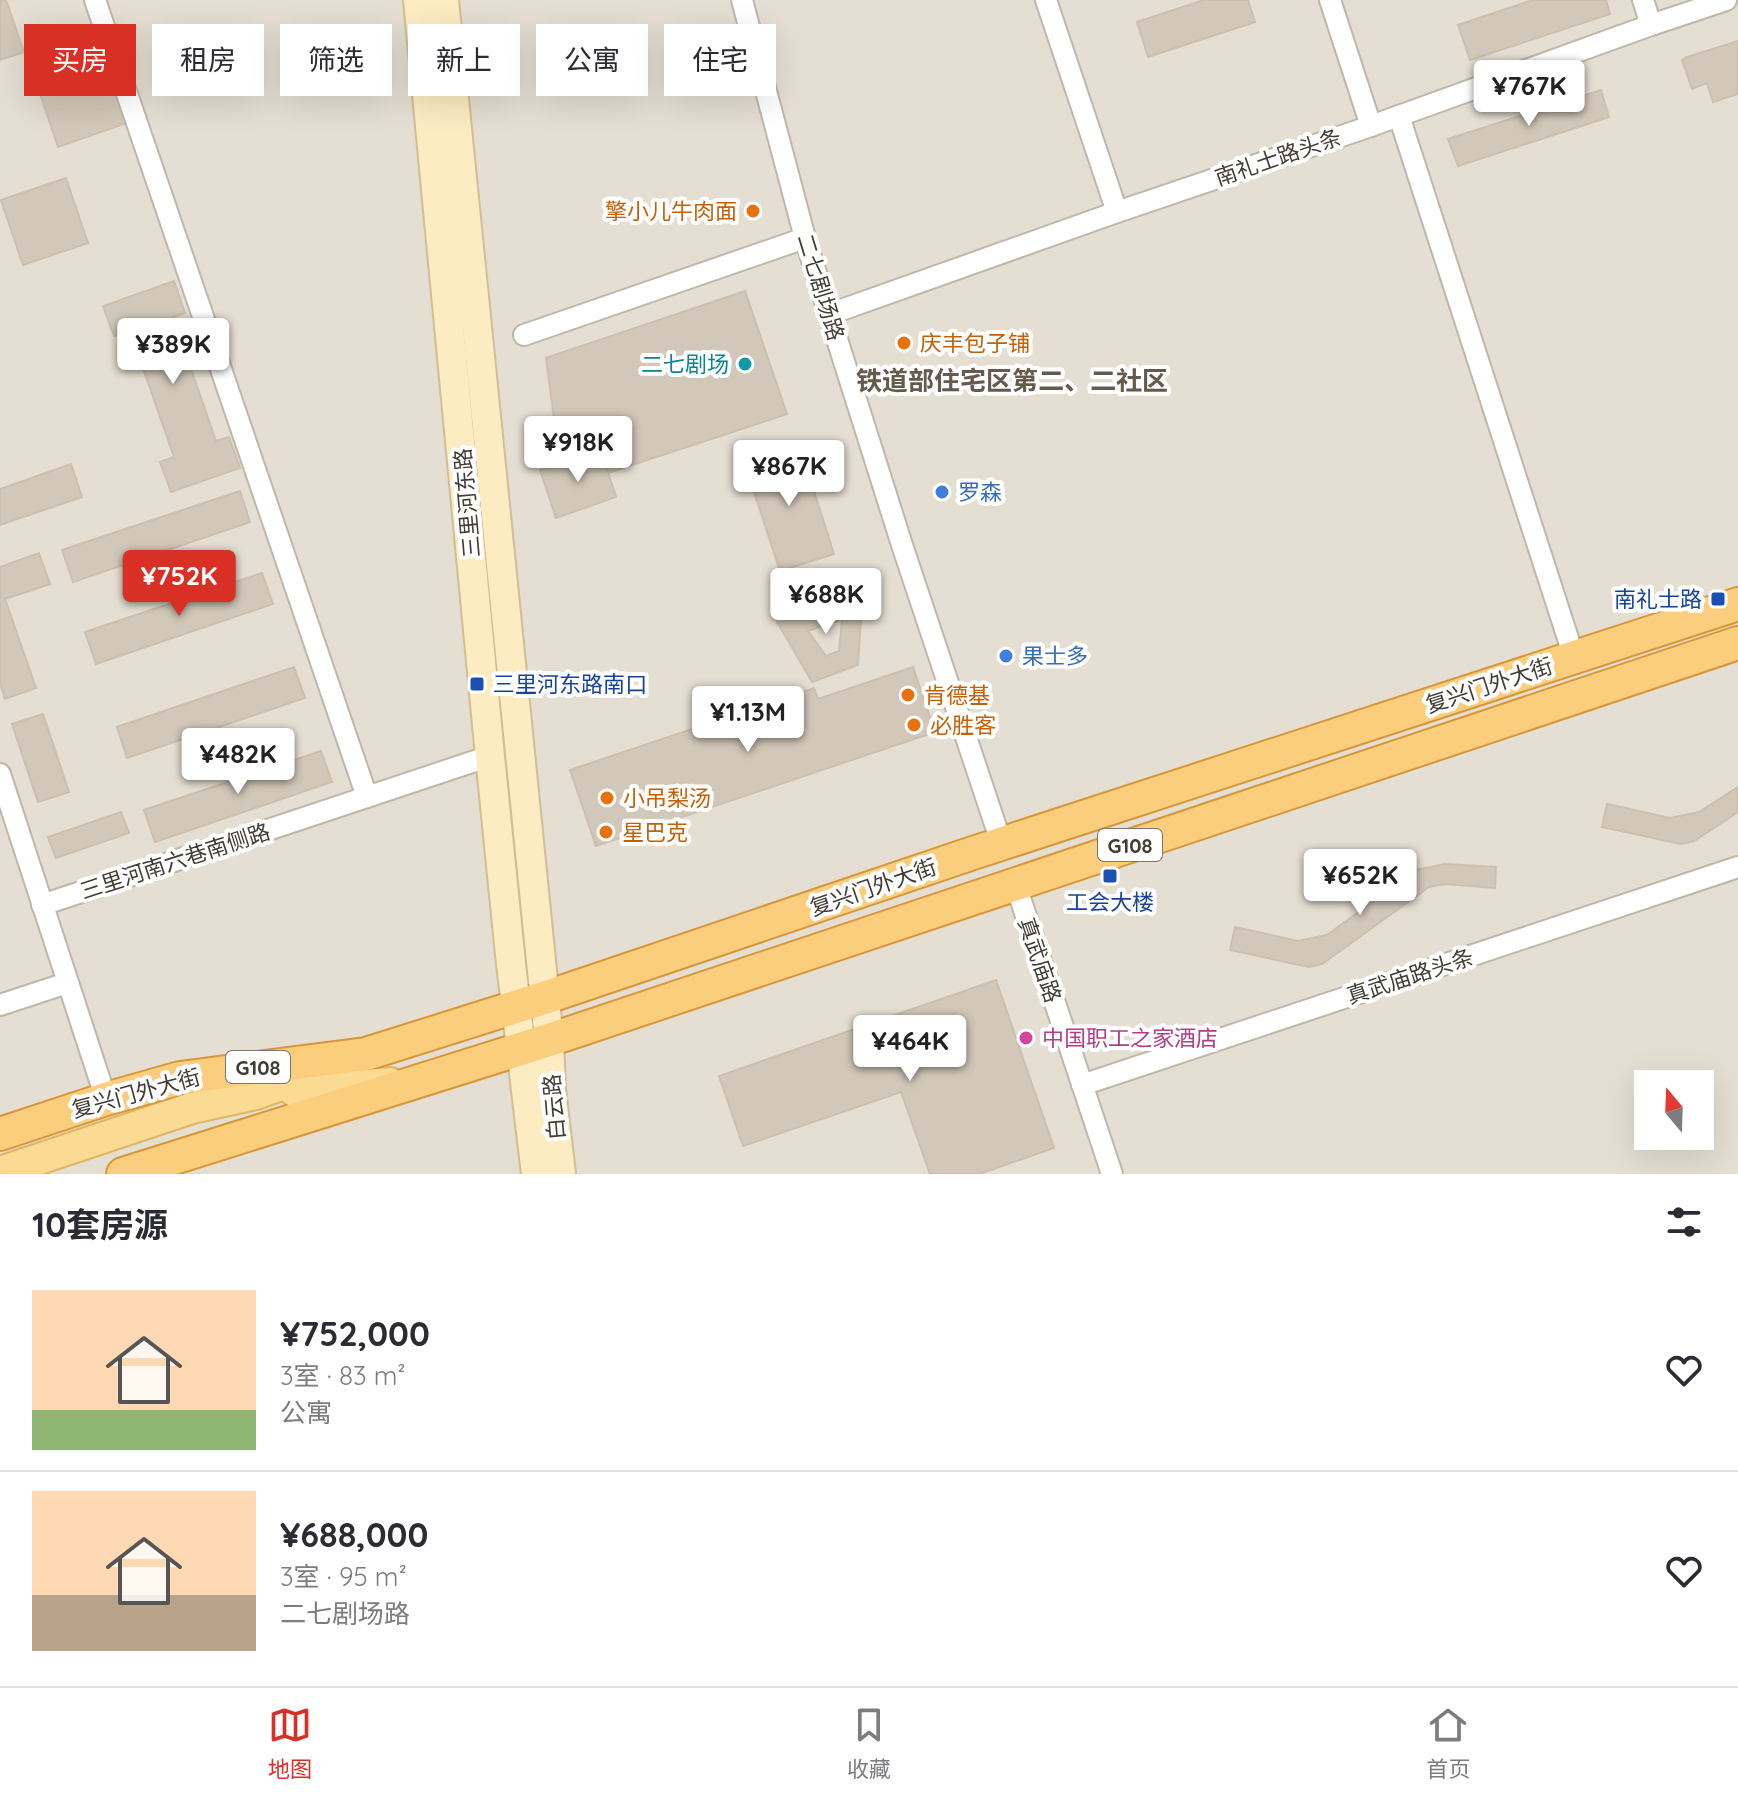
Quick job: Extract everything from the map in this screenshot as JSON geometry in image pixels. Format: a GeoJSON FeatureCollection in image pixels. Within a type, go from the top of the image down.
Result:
{"type":"FeatureCollection","features":[{"type":"Feature","properties":{"kind":"highway","name":"复兴门外大街"},"geometry":{"type":"LineString","coordinates":[[0,1134],[180,1078],[366,1054],[1738,604]]}},
{"type":"Feature","properties":{"kind":"highway","name":"复兴门外大街"},"geometry":{"type":"LineString","coordinates":[[123,1174],[536,1044],[1738,643]]}},
{"type":"Feature","properties":{"kind":"main road","name":"三里河东路"},"geometry":{"type":"LineString","coordinates":[[418,0],[490,756],[530,1002]]}},
{"type":"Feature","properties":{"kind":"main road","name":"三里河东路"},"geometry":{"type":"LineString","coordinates":[[444,0],[530,1002]]}},
{"type":"Feature","properties":{"kind":"main road"},"geometry":{"type":"LineString","coordinates":[[530,1002],[536,1044]]}},
{"type":"Feature","properties":{"kind":"main road","name":"白云路"},"geometry":{"type":"LineString","coordinates":[[536,1044],[536,1174]]}},
{"type":"Feature","properties":{"kind":"main road","name":"白云路"},"geometry":{"type":"LineString","coordinates":[[536,1044],[551,1089],[561,1174]]}},
{"type":"Feature","properties":{"kind":"main road"},"geometry":{"type":"LineString","coordinates":[[0,1172],[192,1108],[256,1094],[366,1054]]}},
{"type":"Feature","properties":{"kind":"main road"},"geometry":{"type":"LineString","coordinates":[[256,1094],[417,1081]]}},
{"type":"Feature","properties":{"kind":"street"},"geometry":{"type":"LineString","coordinates":[[95,0],[367,797]]}},
{"type":"Feature","properties":{"kind":"street","name":"二七剧场路"},"geometry":{"type":"LineString","coordinates":[[742,0],[805,238],[902,545],[1002,845]]}},
{"type":"Feature","properties":{"kind":"street"},"geometry":{"type":"LineString","coordinates":[[1046,0],[1117,212]]}},
{"type":"Feature","properties":{"kind":"street"},"geometry":{"type":"LineString","coordinates":[[1330,0],[1371,126]]}},
{"type":"Feature","properties":{"kind":"street"},"geometry":{"type":"LineString","coordinates":[[1643,0],[1651,25]]}},
{"type":"Feature","properties":{"kind":"street","name":"南礼士路头条"},"geometry":{"type":"LineString","coordinates":[[830,314],[1726,0]]}},
{"type":"Feature","properties":{"kind":"street"},"geometry":{"type":"LineString","coordinates":[[1399,116],[1574,657]]}},
{"type":"Feature","properties":{"kind":"street"},"geometry":{"type":"LineString","coordinates":[[524,335],[805,238]]}},
{"type":"Feature","properties":{"kind":"street","name":"三里河南六巷南侧路"},"geometry":{"type":"LineString","coordinates":[[42,905],[490,756]]}},
{"type":"Feature","properties":{"kind":"street"},"geometry":{"type":"LineString","coordinates":[[0,774],[106,1099]]}},
{"type":"Feature","properties":{"kind":"street","name":"真武庙路头条"},"geometry":{"type":"LineString","coordinates":[[1082,1085],[1738,867]]}},
{"type":"Feature","properties":{"kind":"street","name":"真武庙路"},"geometry":{"type":"LineString","coordinates":[[1015,883],[1112,1174]]}},
{"type":"Feature","properties":{"kind":"street"},"geometry":{"type":"LineString","coordinates":[[0,1005],[67,983]]}},
{"type":"Feature","properties":{"kind":"shaded area"},"geometry":{"type":"Polygon","coordinates":[[[0,0],[1738,0],[1738,1174],[0,1174],[0,0]]]}},
{"type":"Feature","properties":{"kind":"building"},"geometry":{"type":"Polygon","coordinates":[[[0,0],[6,0],[24,52],[0,60],[0,0]]]}},
{"type":"Feature","properties":{"kind":"building"},"geometry":{"type":"Polygon","coordinates":[[[1204,0],[1248,0],[1255,22],[1148,57],[1137,22],[1204,0]]]}},
{"type":"Feature","properties":{"kind":"building"},"geometry":{"type":"Polygon","coordinates":[[[1533,0],[1606,0],[1610,14],[1470,60],[1458,25],[1533,0]]]}},
{"type":"Feature","properties":{"kind":"building"},"geometry":{"type":"Polygon","coordinates":[[[1738,41],[1738,94],[1713,102],[1707,83],[1692,89],[1682,60],[1738,41]]]}},
{"type":"Feature","properties":{"kind":"building"},"geometry":{"type":"Polygon","coordinates":[[[1601,90],[1609,117],[1458,166],[1448,139],[1601,90]]]}},
{"type":"Feature","properties":{"kind":"building"},"geometry":{"type":"Polygon","coordinates":[[[41,96],[118,96],[127,123],[58,147],[41,96]]]}},
{"type":"Feature","properties":{"kind":"building"},"geometry":{"type":"Polygon","coordinates":[[[66,178],[88,243],[23,265],[1,200],[66,178]]]}},
{"type":"Feature","properties":{"kind":"building"},"geometry":{"type":"Polygon","coordinates":[[[174,281],[185,313],[173,317],[216,441],[229,437],[240,468],[171,492],[160,462],[174,457],[130,331],[114,336],[103,306],[174,281]]]}},
{"type":"Feature","properties":{"kind":"building"},"geometry":{"type":"Polygon","coordinates":[[[745,291],[787,414],[608,473],[601,450],[560,464],[546,358],[745,291]]]}},
{"type":"Feature","properties":{"kind":"building"},"geometry":{"type":"Polygon","coordinates":[[[799,444],[834,554],[780,571],[744,462],[799,444]]]}},
{"type":"Feature","properties":{"kind":"building"},"geometry":{"type":"Polygon","coordinates":[[[601,450],[616,497],[556,518],[540,470],[601,450]]]}},
{"type":"Feature","properties":{"kind":"building"},"geometry":{"type":"Polygon","coordinates":[[[71,464],[82,497],[0,525],[0,489],[71,464]]]}},
{"type":"Feature","properties":{"kind":"building"},"geometry":{"type":"Polygon","coordinates":[[[240,491],[250,522],[73,582],[62,550],[240,491]]]}},
{"type":"Feature","properties":{"kind":"building"},"geometry":{"type":"Polygon","coordinates":[[[39,553],[50,584],[5,599],[36,688],[5,699],[0,683],[0,567],[39,553]]]}},
{"type":"Feature","properties":{"kind":"building"},"geometry":{"type":"Polygon","coordinates":[[[262,573],[273,604],[96,664],[85,632],[262,573]]]}},
{"type":"Feature","properties":{"kind":"building"},"geometry":{"type":"Polygon","coordinates":[[[863,583],[858,665],[812,682],[772,613],[789,607],[796,619],[846,602],[846,588],[863,583]],[[842,619],[808,631],[826,656],[839,651],[842,619]]]}},
{"type":"Feature","properties":{"kind":"building"},"geometry":{"type":"Polygon","coordinates":[[[294,667],[305,698],[127,758],[117,727],[294,667]]]}},
{"type":"Feature","properties":{"kind":"building"},"geometry":{"type":"Polygon","coordinates":[[[913,667],[935,732],[596,846],[570,770],[814,688],[818,699],[913,667]]]}},
{"type":"Feature","properties":{"kind":"building"},"geometry":{"type":"Polygon","coordinates":[[[43,714],[69,792],[38,802],[12,724],[43,714]]]}},
{"type":"Feature","properties":{"kind":"building"},"geometry":{"type":"Polygon","coordinates":[[[321,751],[332,782],[155,842],[144,810],[321,751]]]}},
{"type":"Feature","properties":{"kind":"building"},"geometry":{"type":"Polygon","coordinates":[[[1738,787],[1738,812],[1694,841],[1681,844],[1602,827],[1607,804],[1670,818],[1699,812],[1738,787]]]}},
{"type":"Feature","properties":{"kind":"building"},"geometry":{"type":"Polygon","coordinates":[[[121,812],[129,833],[56,858],[48,837],[121,812]]]}},
{"type":"Feature","properties":{"kind":"building"},"geometry":{"type":"Polygon","coordinates":[[[1445,864],[1496,867],[1495,888],[1444,884],[1429,887],[1322,964],[1309,967],[1230,950],[1235,927],[1298,941],[1327,935],[1416,870],[1445,864]]]}},
{"type":"Feature","properties":{"kind":"building"},"geometry":{"type":"Polygon","coordinates":[[[996,980],[1054,1148],[979,1174],[930,1174],[901,1092],[743,1146],[719,1076],[996,980]]]}},
{"type":"Feature","properties":{"kind":"place","name":"擎小儿牛肉面"},"geometry":{"type":"Point","coordinates":[753,211]}},
{"type":"Feature","properties":{"kind":"place","name":"庆丰包子铺"},"geometry":{"type":"Point","coordinates":[904,343]}},
{"type":"Feature","properties":{"kind":"place","name":"二七剧场"},"geometry":{"type":"Point","coordinates":[745,364]}},
{"type":"Feature","properties":{"kind":"place","name":"罗森"},"geometry":{"type":"Point","coordinates":[942,492]}},
{"type":"Feature","properties":{"kind":"place","name":"南礼士路"},"geometry":{"type":"Point","coordinates":[1718,599]}},
{"type":"Feature","properties":{"kind":"place","name":"果士多"},"geometry":{"type":"Point","coordinates":[1006,656]}},
{"type":"Feature","properties":{"kind":"place","name":"三里河东路南口"},"geometry":{"type":"Point","coordinates":[477,684]}},
{"type":"Feature","properties":{"kind":"place","name":"肯德基"},"geometry":{"type":"Point","coordinates":[908,695]}},
{"type":"Feature","properties":{"kind":"place","name":"必胜客"},"geometry":{"type":"Point","coordinates":[914,725]}},
{"type":"Feature","properties":{"kind":"place","name":"小吊梨汤"},"geometry":{"type":"Point","coordinates":[607,798]}},
{"type":"Feature","properties":{"kind":"place","name":"星巴克"},"geometry":{"type":"Point","coordinates":[606,832]}},
{"type":"Feature","properties":{"kind":"place","name":"工会大楼"},"geometry":{"type":"Point","coordinates":[1110,876]}},
{"type":"Feature","properties":{"kind":"place","name":"中国职工之家酒店"},"geometry":{"type":"Point","coordinates":[1026,1038]}},
{"type":"Feature","properties":{"kind":"district","name":"铁道部住宅区第二、二社区"},"geometry":{"type":"Point","coordinates":[1012,380]}}]}
